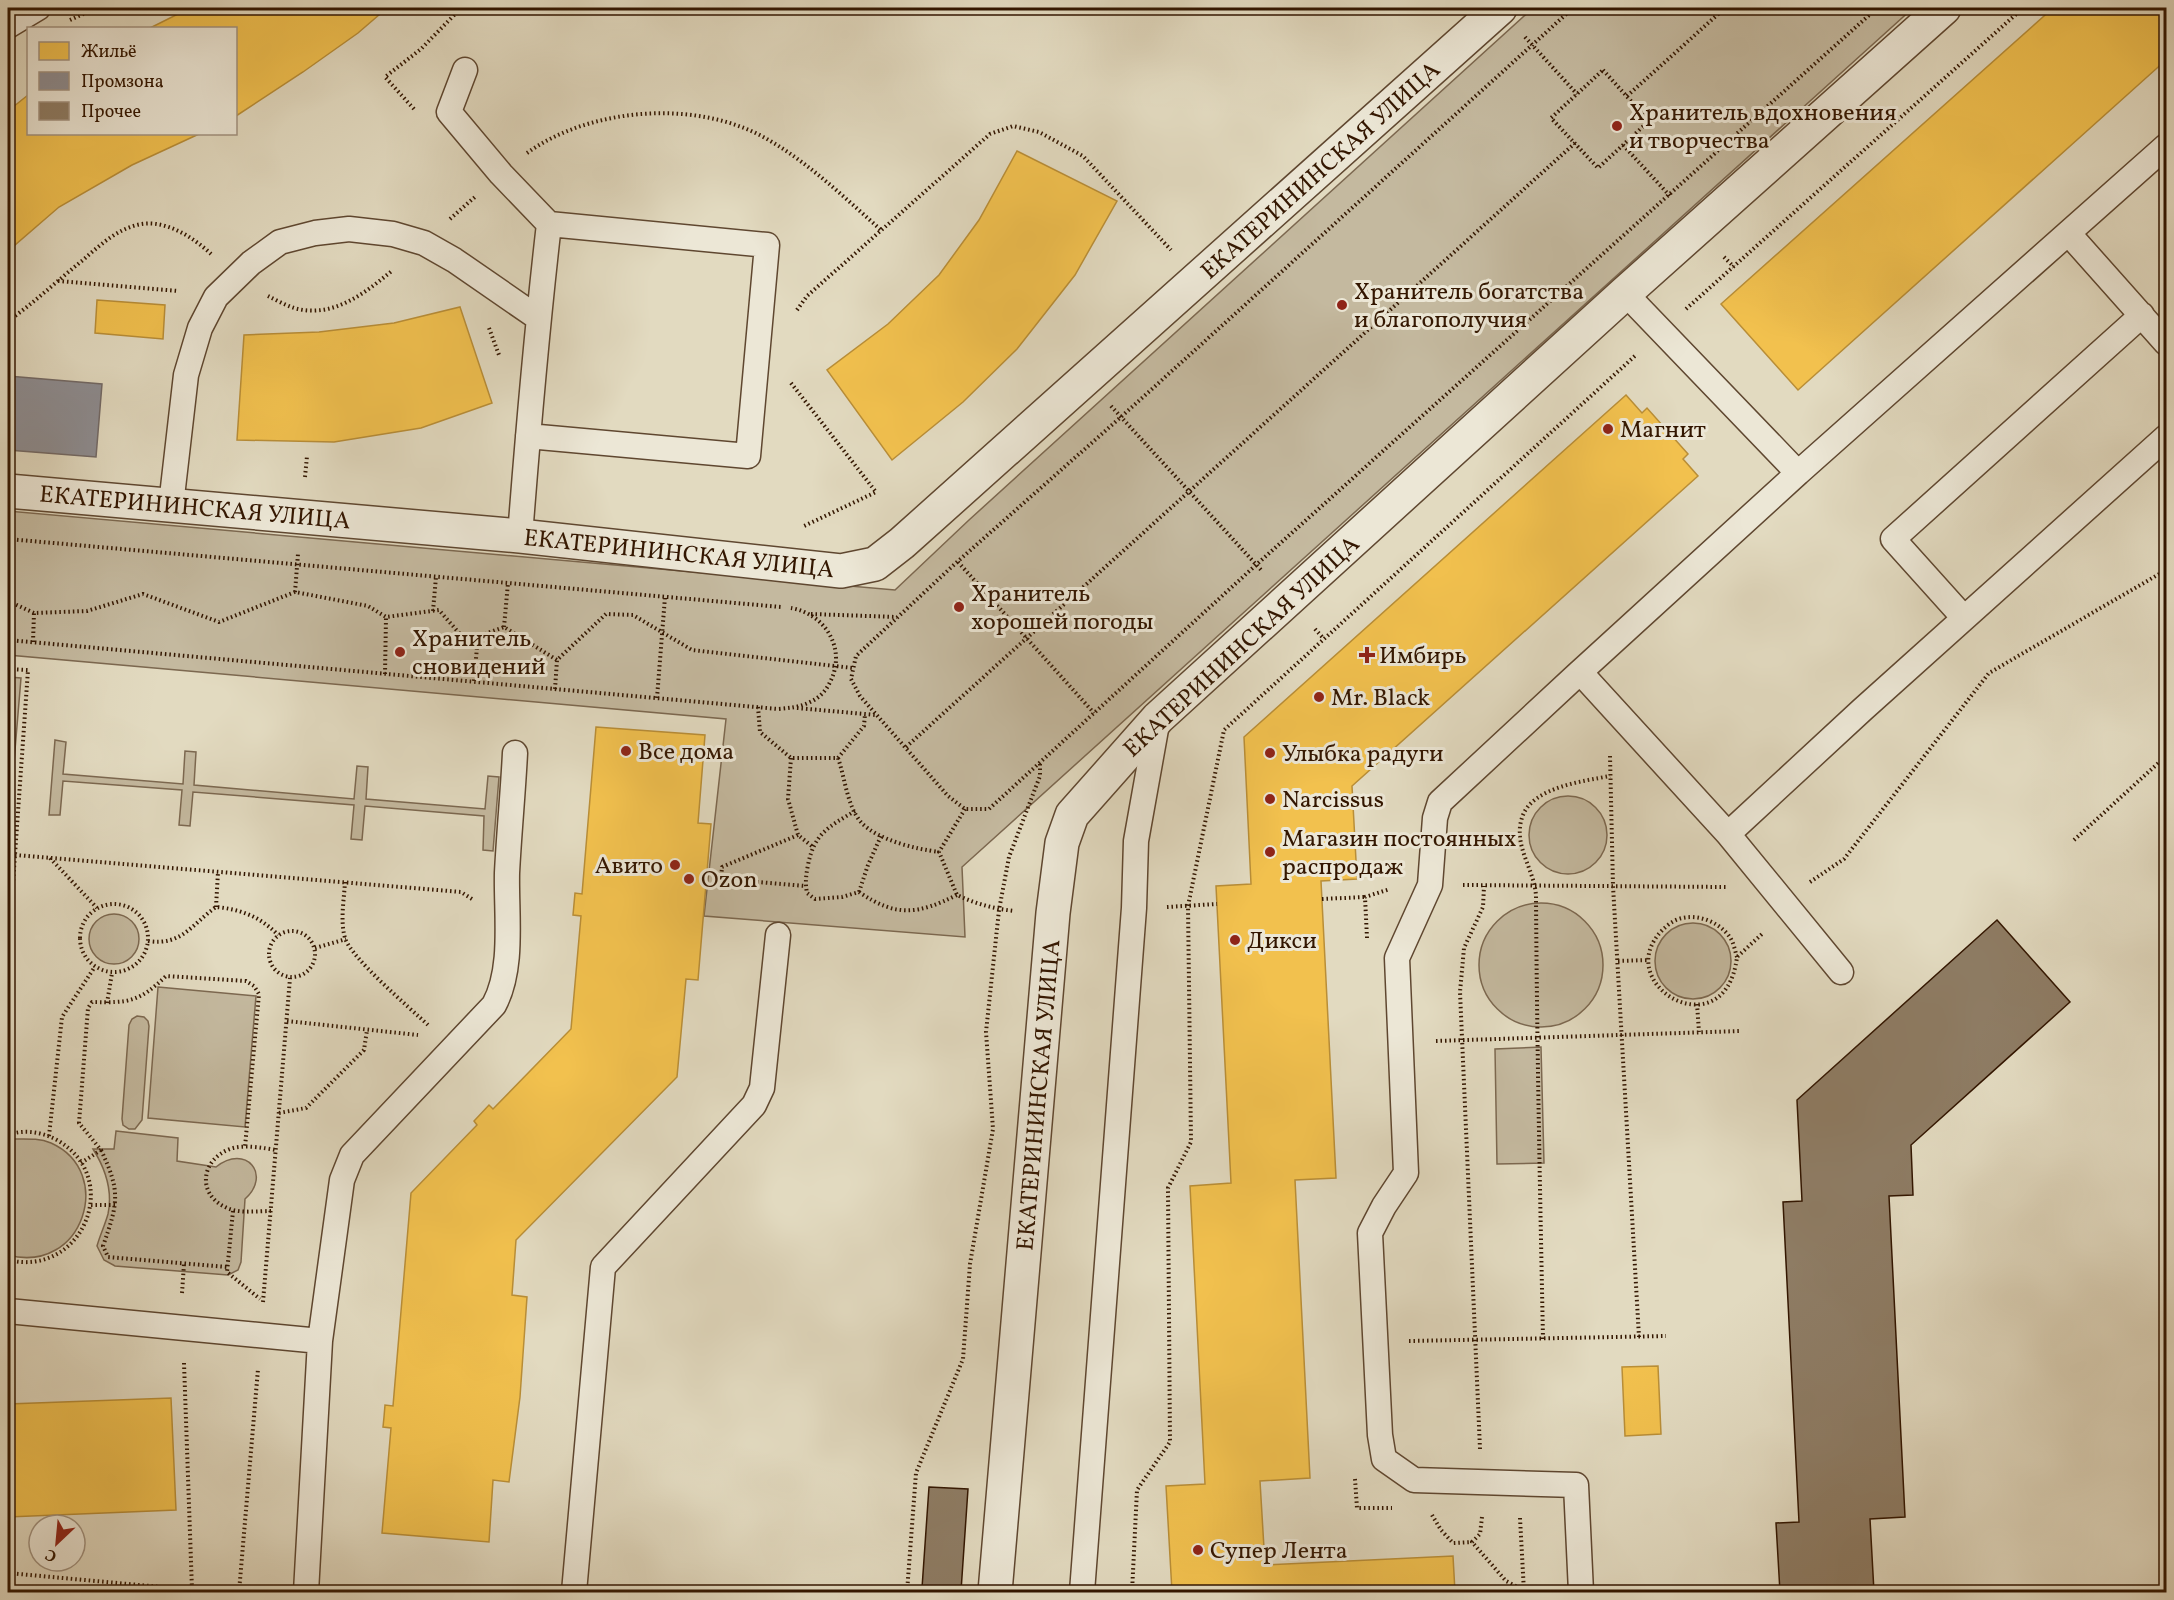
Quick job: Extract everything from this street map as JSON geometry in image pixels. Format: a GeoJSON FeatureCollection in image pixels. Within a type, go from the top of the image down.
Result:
{"type":"FeatureCollection","features":[{"type":"Feature","properties":{"kind":"street","name":"ЕКАТЕРИНИНСКАЯ УЛИЦА"},"geometry":{"type":"LineString","coordinates":[[995,1593],[1053,913],[1062,843],[1072,815],[1158,718],[1624,293],[1944,8]]}},
{"type":"Feature","properties":{"kind":"street","name":"ЕКАТЕРИНИНСКАЯ УЛИЦА"},"geometry":{"type":"LineString","coordinates":[[8,491],[520,536],[841,571],[875,564],[903,543],[1510,19]]}},
{"type":"Feature","properties":{"kind":"lane"},"geometry":{"type":"LineString","coordinates":[[8,26],[38,8]]}},
{"type":"Feature","properties":{"kind":"lane"},"geometry":{"type":"LineString","coordinates":[[465,70],[449,112],[501,174],[549,224],[767,245],[748,456],[528,436]]}},
{"type":"Feature","properties":{"kind":"lane"},"geometry":{"type":"LineString","coordinates":[[1581,1593],[1576,1485],[1414,1480],[1384,1459],[1380,1435],[1370,1233],[1383,1206],[1406,1173],[1397,958],[1430,885],[1435,818],[1440,802],[1798,473],[2166,147]]}},
{"type":"Feature","properties":{"kind":"lane"},"geometry":{"type":"LineString","coordinates":[[520,536],[538,318],[549,224]]}},
{"type":"Feature","properties":{"kind":"lane"},"geometry":{"type":"LineString","coordinates":[[171,505],[186,375],[200,328],[216,297],[251,263],[280,242],[315,233],[349,229],[393,234],[424,243],[454,260],[538,318]]}},
{"type":"Feature","properties":{"kind":"lane"},"geometry":{"type":"LineString","coordinates":[[2069,234],[2166,343]]}},
{"type":"Feature","properties":{"kind":"lane"},"geometry":{"type":"LineString","coordinates":[[1624,293],[1798,473]]}},
{"type":"Feature","properties":{"kind":"lane"},"geometry":{"type":"LineString","coordinates":[[1965,618],[1893,539],[2142,315]]}},
{"type":"Feature","properties":{"kind":"lane"},"geometry":{"type":"LineString","coordinates":[[1728,834],[2166,437]]}},
{"type":"Feature","properties":{"kind":"lane"},"geometry":{"type":"LineString","coordinates":[[1580,672],[1728,834],[1841,972]]}},
{"type":"Feature","properties":{"kind":"lane"},"geometry":{"type":"LineString","coordinates":[[1082,1593],[1134,908],[1136,841],[1158,718]]}},
{"type":"Feature","properties":{"kind":"lane"},"geometry":{"type":"LineString","coordinates":[[306,1593],[320,1341],[342,1180],[352,1155],[494,1005],[502,990],[506,966],[507,873],[515,753]]}},
{"type":"Feature","properties":{"kind":"lane"},"geometry":{"type":"LineString","coordinates":[[574,1593],[603,1267],[758,1097],[765,1071],[778,935]]}},
{"type":"Feature","properties":{"kind":"lane"},"geometry":{"type":"LineString","coordinates":[[8,1311],[320,1341]]}},
{"type":"Feature","properties":{"kind":"path"},"geometry":{"type":"LineString","coordinates":[[64,23],[96,8]]}},
{"type":"Feature","properties":{"kind":"path"},"geometry":{"type":"LineString","coordinates":[[449,112],[430,126],[385,77],[421,49],[461,8]]}},
{"type":"Feature","properties":{"kind":"path"},"geometry":{"type":"LineString","coordinates":[[1573,8],[1121,417],[957,562],[856,656],[851,679],[860,696],[948,796],[965,809],[989,809],[1256,565],[1877,8]]}},
{"type":"Feature","properties":{"kind":"path"},"geometry":{"type":"LineString","coordinates":[[1626,96],[1725,8]]}},
{"type":"Feature","properties":{"kind":"path"},"geometry":{"type":"LineString","coordinates":[[1132,1593],[1137,1490],[1170,1442],[1168,1188],[1191,1142],[1188,906],[1224,730],[1661,332],[2023,8]]}},
{"type":"Feature","properties":{"kind":"path"},"geometry":{"type":"LineString","coordinates":[[1510,19],[1577,94]]}},
{"type":"Feature","properties":{"kind":"path"},"geometry":{"type":"LineString","coordinates":[[1603,70],[1650,121],[1598,168],[1551,118],[1577,94],[1603,70]]}},
{"type":"Feature","properties":{"kind":"path"},"geometry":{"type":"LineString","coordinates":[[796,312],[807,296],[990,134],[1013,126],[1039,132],[1083,156],[1176,255]]}},
{"type":"Feature","properties":{"kind":"path"},"geometry":{"type":"LineString","coordinates":[[906,747],[1575,143]]}},
{"type":"Feature","properties":{"kind":"path"},"geometry":{"type":"LineString","coordinates":[[1623,145],[1675,202]]}},
{"type":"Feature","properties":{"kind":"path"},"geometry":{"type":"LineString","coordinates":[[484,321],[501,358]]}},
{"type":"Feature","properties":{"kind":"path"},"geometry":{"type":"LineString","coordinates":[[789,382],[876,492],[798,529]]}},
{"type":"Feature","properties":{"kind":"path"},"geometry":{"type":"LineString","coordinates":[[1109,404],[1269,578]]}},
{"type":"Feature","properties":{"kind":"path"},"geometry":{"type":"LineString","coordinates":[[8,539],[794,608],[811,614],[898,617]]}},
{"type":"Feature","properties":{"kind":"path"},"geometry":{"type":"LineString","coordinates":[[295,592],[299,547]]}},
{"type":"Feature","properties":{"kind":"path"},"geometry":{"type":"LineString","coordinates":[[957,562],[1094,713]]}},
{"type":"Feature","properties":{"kind":"path"},"geometry":{"type":"LineString","coordinates":[[433,611],[436,577]]}},
{"type":"Feature","properties":{"kind":"path"},"geometry":{"type":"LineString","coordinates":[[504,627],[508,583]]}},
{"type":"Feature","properties":{"kind":"path"},"geometry":{"type":"LineString","coordinates":[[8,601],[34,613],[87,611],[143,594],[219,622],[295,592],[368,606],[386,617],[439,610],[466,641],[504,627]]}},
{"type":"Feature","properties":{"kind":"path"},"geometry":{"type":"LineString","coordinates":[[657,698],[665,597]]}},
{"type":"Feature","properties":{"kind":"path"},"geometry":{"type":"LineString","coordinates":[[33,642],[34,613]]}},
{"type":"Feature","properties":{"kind":"path"},"geometry":{"type":"LineString","coordinates":[[555,689],[557,660],[606,614],[633,615],[692,650],[853,668]]}},
{"type":"Feature","properties":{"kind":"path"},"geometry":{"type":"LineString","coordinates":[[796,708],[813,702],[826,690],[836,666],[834,640],[824,625],[811,614]]}},
{"type":"Feature","properties":{"kind":"path"},"geometry":{"type":"LineString","coordinates":[[385,674],[386,617]]}},
{"type":"Feature","properties":{"kind":"path"},"geometry":{"type":"LineString","coordinates":[[504,627],[557,660]]}},
{"type":"Feature","properties":{"kind":"path"},"geometry":{"type":"LineString","coordinates":[[474,681],[478,636]]}},
{"type":"Feature","properties":{"kind":"path"},"geometry":{"type":"LineString","coordinates":[[8,640],[878,716]]}},
{"type":"Feature","properties":{"kind":"path"},"geometry":{"type":"LineString","coordinates":[[8,669],[28,670],[8,954]]}},
{"type":"Feature","properties":{"kind":"path"},"geometry":{"type":"LineString","coordinates":[[758,707],[759,732],[791,758],[838,759]]}},
{"type":"Feature","properties":{"kind":"path"},"geometry":{"type":"LineString","coordinates":[[838,759],[864,726],[865,714]]}},
{"type":"Feature","properties":{"kind":"path"},"geometry":{"type":"LineString","coordinates":[[1631,728],[1610,749],[1610,776],[1639,1337]]}},
{"type":"Feature","properties":{"kind":"path"},"geometry":{"type":"LineString","coordinates":[[2074,840],[2166,756]]}},
{"type":"Feature","properties":{"kind":"path"},"geometry":{"type":"LineString","coordinates":[[791,758],[788,799],[798,835],[813,847]]}},
{"type":"Feature","properties":{"kind":"path"},"geometry":{"type":"LineString","coordinates":[[838,759],[850,799],[860,821],[881,836],[914,849],[939,852]]}},
{"type":"Feature","properties":{"kind":"path"},"geometry":{"type":"LineString","coordinates":[[907,1593],[916,1473],[963,1359],[970,1264],[993,1129],[986,1032],[999,910],[1009,857],[1040,776],[1040,764]]}},
{"type":"Feature","properties":{"kind":"path"},"geometry":{"type":"LineString","coordinates":[[1543,1339],[1536,885],[1524,859],[1520,838],[1522,816],[1541,795],[1568,785],[1610,776]]}},
{"type":"Feature","properties":{"kind":"path"},"geometry":{"type":"LineString","coordinates":[[939,852],[965,809]]}},
{"type":"Feature","properties":{"kind":"path"},"geometry":{"type":"LineString","coordinates":[[855,811],[826,829],[813,847],[805,886],[807,893],[815,899],[843,897],[859,892]]}},
{"type":"Feature","properties":{"kind":"path"},"geometry":{"type":"LineString","coordinates":[[798,835],[722,867],[721,879],[805,886]]}},
{"type":"Feature","properties":{"kind":"path"},"geometry":{"type":"LineString","coordinates":[[859,892],[881,836]]}},
{"type":"Feature","properties":{"kind":"path"},"geometry":{"type":"LineString","coordinates":[[939,852],[957,895],[999,910],[1022,912]]}},
{"type":"Feature","properties":{"kind":"path"},"geometry":{"type":"LineString","coordinates":[[15,855],[461,892],[475,900]]}},
{"type":"Feature","properties":{"kind":"path"},"geometry":{"type":"LineString","coordinates":[[50,857],[97,908]]}},
{"type":"Feature","properties":{"kind":"path"},"geometry":{"type":"LineString","coordinates":[[216,907],[218,872]]}},
{"type":"Feature","properties":{"kind":"path"},"geometry":{"type":"LineString","coordinates":[[345,882],[343,925],[346,939],[357,956],[429,1026]]}},
{"type":"Feature","properties":{"kind":"path"},"geometry":{"type":"LineString","coordinates":[[1431,1507],[1432,1515],[1441,1530],[1453,1543],[1472,1542],[1480,1534],[1481,1483],[1460,992],[1464,948],[1484,908],[1484,885]]}},
{"type":"Feature","properties":{"kind":"path"},"geometry":{"type":"LineString","coordinates":[[1322,899],[1365,897],[1399,886]]}},
{"type":"Feature","properties":{"kind":"path"},"geometry":{"type":"LineString","coordinates":[[859,892],[877,904],[910,912],[936,905],[957,895]]}},
{"type":"Feature","properties":{"kind":"path"},"geometry":{"type":"LineString","coordinates":[[1365,897],[1367,942]]}},
{"type":"Feature","properties":{"kind":"path"},"geometry":{"type":"LineString","coordinates":[[112,904],[126,906],[139,914],[147,927],[148,941],[144,955],[137,964],[125,971],[112,973],[94,968],[84,957],[79,944],[80,929],[86,917],[97,908],[112,904]]}},
{"type":"Feature","properties":{"kind":"path"},"geometry":{"type":"LineString","coordinates":[[1160,907],[1217,904]]}},
{"type":"Feature","properties":{"kind":"path"},"geometry":{"type":"LineString","coordinates":[[148,941],[160,943],[174,941],[216,907],[229,908],[259,919],[278,935]]}},
{"type":"Feature","properties":{"kind":"path"},"geometry":{"type":"LineString","coordinates":[[1689,917],[1706,919],[1721,927],[1732,940],[1737,957],[1735,974],[1726,989],[1713,1000],[1697,1004],[1680,1003],[1665,994],[1654,981],[1649,960],[1650,947],[1659,933],[1672,921],[1689,917]]}},
{"type":"Feature","properties":{"kind":"path"},"geometry":{"type":"LineString","coordinates":[[288,930],[300,931],[309,938],[315,948],[315,959],[311,969],[301,976],[290,978],[279,974],[272,966],[268,955],[271,944],[278,935],[288,930]]}},
{"type":"Feature","properties":{"kind":"path"},"geometry":{"type":"LineString","coordinates":[[315,948],[346,939]]}},
{"type":"Feature","properties":{"kind":"path"},"geometry":{"type":"LineString","coordinates":[[1618,961],[1649,960]]}},
{"type":"Feature","properties":{"kind":"path"},"geometry":{"type":"LineString","coordinates":[[49,1136],[62,1017],[94,968]]}},
{"type":"Feature","properties":{"kind":"path"},"geometry":{"type":"LineString","coordinates":[[108,1003],[112,973]]}},
{"type":"Feature","properties":{"kind":"path"},"geometry":{"type":"LineString","coordinates":[[227,1266],[108,1257],[103,1246],[114,1214],[116,1195],[112,1175],[101,1150],[79,1123],[88,1008],[92,1002],[126,1002],[144,995],[166,976],[246,981],[254,986],[259,994],[245,1147]]}},
{"type":"Feature","properties":{"kind":"path"},"geometry":{"type":"LineString","coordinates":[[239,1593],[290,978]]}},
{"type":"Feature","properties":{"kind":"path"},"geometry":{"type":"LineString","coordinates":[[1697,1004],[1699,1032]]}},
{"type":"Feature","properties":{"kind":"path"},"geometry":{"type":"LineString","coordinates":[[287,1021],[420,1035],[437,1020]]}},
{"type":"Feature","properties":{"kind":"path"},"geometry":{"type":"LineString","coordinates":[[279,1113],[306,1108],[364,1050],[367,1030]]}},
{"type":"Feature","properties":{"kind":"path"},"geometry":{"type":"LineString","coordinates":[[1401,1042],[1741,1030]]}},
{"type":"Feature","properties":{"kind":"path"},"geometry":{"type":"LineString","coordinates":[[8,1135],[30,1132],[49,1136],[72,1151],[81,1163],[91,1190],[91,1205],[87,1221],[67,1248],[52,1257],[36,1262],[8,1260]]}},
{"type":"Feature","properties":{"kind":"path"},"geometry":{"type":"LineString","coordinates":[[271,1211],[233,1210],[217,1203],[207,1191],[204,1177],[208,1166],[231,1148],[276,1150]]}},
{"type":"Feature","properties":{"kind":"path"},"geometry":{"type":"LineString","coordinates":[[81,1163],[101,1150]]}},
{"type":"Feature","properties":{"kind":"path"},"geometry":{"type":"LineString","coordinates":[[91,1205],[115,1205]]}},
{"type":"Feature","properties":{"kind":"path"},"geometry":{"type":"LineString","coordinates":[[233,1210],[227,1272],[264,1300]]}},
{"type":"Feature","properties":{"kind":"path"},"geometry":{"type":"LineString","coordinates":[[184,1264],[181,1305],[192,1590]]}},
{"type":"Feature","properties":{"kind":"path"},"geometry":{"type":"LineString","coordinates":[[1376,1342],[1666,1336]]}},
{"type":"Feature","properties":{"kind":"path"},"geometry":{"type":"LineString","coordinates":[[1354,1473],[1357,1508],[1399,1508]]}},
{"type":"Feature","properties":{"kind":"path"},"geometry":{"type":"LineString","coordinates":[[1519,1516],[1524,1592]]}},
{"type":"Feature","properties":{"kind":"path"},"geometry":{"type":"LineString","coordinates":[[1472,1542],[1506,1581],[1524,1592]]}},
{"type":"Feature","properties":{"kind":"path"},"geometry":{"type":"LineString","coordinates":[[8,1573],[216,1593]]}},
{"type":"Feature","properties":{"kind":"shaded area"},"geometry":{"type":"Polygon","coordinates":[[[1533,8],[1913,8],[962,867],[965,937],[704,916],[726,719],[8,655],[8,511],[895,590],[969,520],[1533,8]]]}},
{"type":"Feature","properties":{"kind":"shaded area"},"geometry":{"type":"Polygon","coordinates":[[[8,677],[21,678],[11,798],[8,798],[8,677]]]}},
{"type":"Feature","properties":{"kind":"shaded area"},"geometry":{"type":"Polygon","coordinates":[[[55,740],[66,742],[63,774],[183,784],[185,751],[196,752],[194,785],[354,799],[357,766],[368,767],[366,799],[485,809],[488,776],[499,777],[493,851],[483,850],[484,816],[365,806],[362,840],[351,839],[354,805],[193,792],[190,826],[179,825],[182,790],[63,781],[60,815],[49,815],[55,740]]]}},
{"type":"Feature","properties":{"kind":"shaded area"},"geometry":{"type":"Polygon","coordinates":[[[1568,796],[1583,799],[1600,813],[1607,835],[1604,850],[1590,867],[1568,874],[1553,871],[1536,857],[1529,835],[1532,820],[1546,803],[1568,796]]]}},
{"type":"Feature","properties":{"kind":"shaded area"},"geometry":{"type":"Polygon","coordinates":[[[1541,903],[1565,908],[1585,921],[1598,941],[1603,965],[1598,989],[1585,1009],[1565,1022],[1541,1027],[1517,1022],[1497,1009],[1484,989],[1479,965],[1484,941],[1497,921],[1517,908],[1541,903]]]}},
{"type":"Feature","properties":{"kind":"shaded area"},"geometry":{"type":"Polygon","coordinates":[[[114,914],[132,921],[139,939],[132,957],[114,964],[96,957],[89,939],[96,921],[114,914]]]}},
{"type":"Feature","properties":{"kind":"shaded area"},"geometry":{"type":"Polygon","coordinates":[[[1686,923],[1700,923],[1714,929],[1725,940],[1731,954],[1728,976],[1720,988],[1700,999],[1686,999],[1672,993],[1661,982],[1655,968],[1655,954],[1661,940],[1672,929],[1686,923]]]}},
{"type":"Feature","properties":{"kind":"shaded area"},"geometry":{"type":"Polygon","coordinates":[[[158,987],[256,996],[245,1127],[148,1118],[158,987]]]}},
{"type":"Feature","properties":{"kind":"shaded area"},"geometry":{"type":"Polygon","coordinates":[[[137,1016],[144,1017],[149,1026],[142,1120],[135,1129],[129,1129],[123,1125],[122,1119],[129,1025],[137,1016]]]}},
{"type":"Feature","properties":{"kind":"shaded area"},"geometry":{"type":"Polygon","coordinates":[[[1541,1047],[1544,1163],[1497,1164],[1495,1049],[1541,1047]]]}},
{"type":"Feature","properties":{"kind":"shaded area"},"geometry":{"type":"Polygon","coordinates":[[[116,1131],[178,1138],[177,1161],[216,1167],[227,1160],[237,1158],[252,1165],[256,1172],[256,1180],[253,1190],[245,1199],[241,1262],[238,1270],[228,1275],[115,1266],[104,1260],[97,1246],[108,1214],[109,1188],[93,1149],[114,1149],[116,1131]]]}},
{"type":"Feature","properties":{"kind":"shaded area"},"geometry":{"type":"Polygon","coordinates":[[[14,1139],[51,1143],[71,1157],[82,1176],[86,1196],[82,1217],[72,1236],[56,1250],[34,1257],[8,1255],[8,1141],[14,1139]]]}},
{"type":"Feature","properties":{"kind":"building: Жильё"},"geometry":{"type":"Polygon","coordinates":[[[190,8],[387,8],[358,33],[237,115],[237,27],[152,27],[190,8]]]}},
{"type":"Feature","properties":{"kind":"building: Жильё"},"geometry":{"type":"Polygon","coordinates":[[[2053,8],[2166,8],[2166,60],[1798,390],[1721,304],[2053,8]]]}},
{"type":"Feature","properties":{"kind":"building: Жильё"},"geometry":{"type":"Polygon","coordinates":[[[27,96],[27,135],[197,135],[132,165],[59,207],[8,251],[8,111],[27,96]]]}},
{"type":"Feature","properties":{"kind":"building: Жильё"},"geometry":{"type":"Polygon","coordinates":[[[1017,151],[1117,201],[1075,275],[1017,349],[963,402],[892,460],[827,370],[888,324],[939,275],[979,220],[1017,151]]]}},
{"type":"Feature","properties":{"kind":"building: Жильё"},"geometry":{"type":"Polygon","coordinates":[[[97,300],[165,305],[163,339],[95,333],[97,300]]]}},
{"type":"Feature","properties":{"kind":"building: Жильё"},"geometry":{"type":"Polygon","coordinates":[[[460,307],[492,403],[421,428],[334,442],[237,440],[244,335],[319,332],[394,323],[460,307]]]}},
{"type":"Feature","properties":{"kind":"building: Жильё"},"geometry":{"type":"Polygon","coordinates":[[[1626,395],[1642,413],[1647,408],[1688,454],[1683,459],[1698,476],[1352,786],[1357,879],[1321,881],[1336,1178],[1295,1180],[1310,1478],[1260,1481],[1265,1565],[1453,1556],[1455,1592],[1172,1592],[1166,1486],[1205,1484],[1190,1186],[1231,1183],[1216,886],[1251,884],[1244,737],[1626,395]]]}},
{"type":"Feature","properties":{"kind":"building: Жильё"},"geometry":{"type":"Polygon","coordinates":[[[596,727],[705,735],[698,823],[711,824],[698,980],[686,979],[677,1077],[516,1240],[512,1295],[527,1297],[520,1397],[509,1482],[493,1480],[489,1542],[382,1533],[391,1428],[383,1427],[385,1405],[393,1406],[411,1193],[477,1125],[474,1121],[489,1105],[493,1109],[571,1029],[581,916],[573,915],[575,893],[582,894],[596,727]]]}},
{"type":"Feature","properties":{"kind":"building: Жильё"},"geometry":{"type":"Polygon","coordinates":[[[1658,1366],[1661,1434],[1625,1436],[1622,1367],[1658,1366]]]}},
{"type":"Feature","properties":{"kind":"building: Жильё"},"geometry":{"type":"Polygon","coordinates":[[[171,1398],[176,1510],[87,1514],[27,1513],[27,1516],[8,1517],[8,1404],[171,1398]]]}},
{"type":"Feature","properties":{"kind":"building: Промзона"},"geometry":{"type":"Polygon","coordinates":[[[8,376],[102,384],[96,457],[8,450],[8,376]]]}},
{"type":"Feature","properties":{"kind":"building: Прочее"},"geometry":{"type":"Polygon","coordinates":[[[1997,920],[2070,1002],[1911,1145],[1913,1195],[1889,1196],[1905,1517],[1870,1519],[1874,1592],[1780,1592],[1776,1523],[1799,1522],[1783,1202],[1802,1201],[1797,1100],[1997,920]]]}},
{"type":"Feature","properties":{"kind":"building: Прочее"},"geometry":{"type":"Polygon","coordinates":[[[929,1487],[968,1489],[961,1591],[922,1588],[929,1487]]]}},
{"type":"Feature","properties":{"kind":"place","name":"Хранитель вдохновения и творчества"},"geometry":{"type":"Point","coordinates":[1617,126]}},
{"type":"Feature","properties":{"kind":"place","name":"Хранитель богатства и благополучия"},"geometry":{"type":"Point","coordinates":[1342,305]}},
{"type":"Feature","properties":{"kind":"place","name":"Магнит"},"geometry":{"type":"Point","coordinates":[1608,429]}},
{"type":"Feature","properties":{"kind":"place","name":"Хранитель хорошей погоды"},"geometry":{"type":"Point","coordinates":[959,607]}},
{"type":"Feature","properties":{"kind":"place","name":"Хранитель сновидений"},"geometry":{"type":"Point","coordinates":[400,652]}},
{"type":"Feature","properties":{"kind":"place","name":"Имбирь"},"geometry":{"type":"Point","coordinates":[1367,655]}},
{"type":"Feature","properties":{"kind":"place","name":"Mr. Black"},"geometry":{"type":"Point","coordinates":[1319,697]}},
{"type":"Feature","properties":{"kind":"place","name":"Все дома"},"geometry":{"type":"Point","coordinates":[626,751]}},
{"type":"Feature","properties":{"kind":"place","name":"Улыбка радуги"},"geometry":{"type":"Point","coordinates":[1270,753]}},
{"type":"Feature","properties":{"kind":"place","name":"Narcissus"},"geometry":{"type":"Point","coordinates":[1270,799]}},
{"type":"Feature","properties":{"kind":"place","name":"Магазин постоянных распродаж"},"geometry":{"type":"Point","coordinates":[1270,852]}},
{"type":"Feature","properties":{"kind":"place","name":"Авито"},"geometry":{"type":"Point","coordinates":[675,865]}},
{"type":"Feature","properties":{"kind":"place","name":"Ozon"},"geometry":{"type":"Point","coordinates":[689,879]}},
{"type":"Feature","properties":{"kind":"place","name":"Дикси"},"geometry":{"type":"Point","coordinates":[1235,940]}},
{"type":"Feature","properties":{"kind":"place","name":"Супер Лента"},"geometry":{"type":"Point","coordinates":[1198,1550]}}]}
